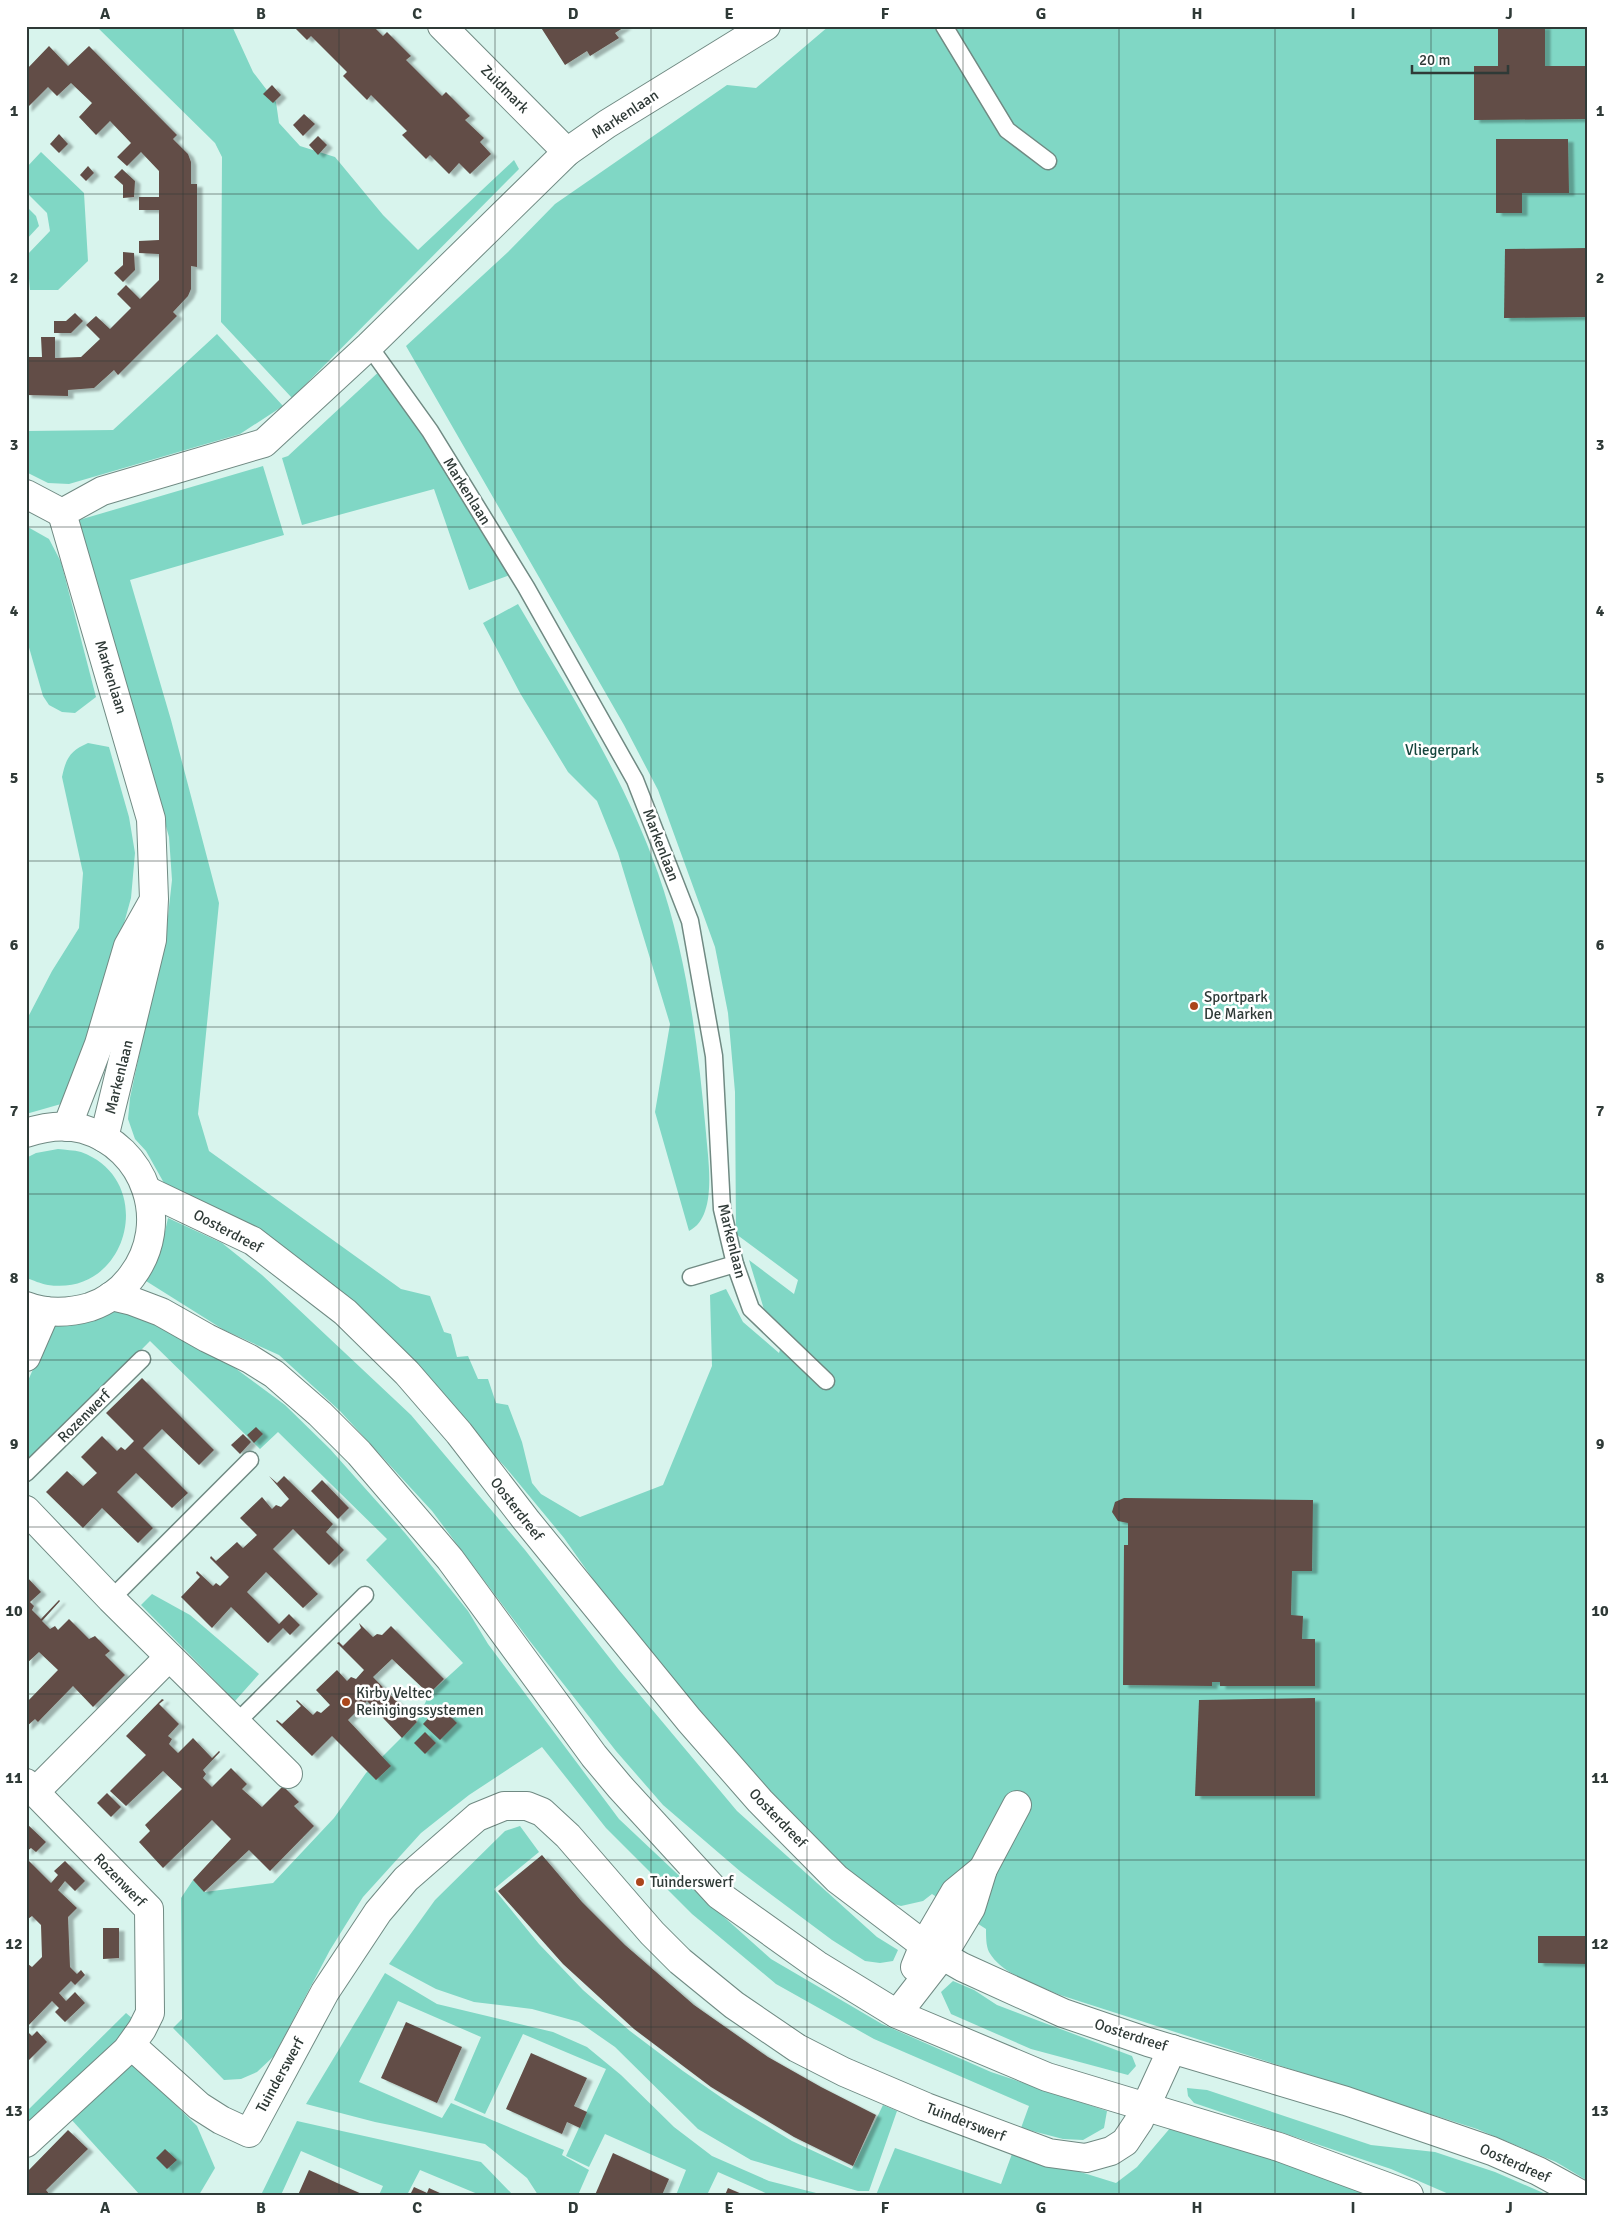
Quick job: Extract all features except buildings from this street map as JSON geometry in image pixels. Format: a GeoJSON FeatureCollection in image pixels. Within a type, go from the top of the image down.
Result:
{"type":"FeatureCollection","features":[{"type":"Feature","properties":{"kind":"street","name":"Zuidmark"},"geometry":{"type":"LineString","coordinates":[[442,26],[567,152]]}},
{"type":"Feature","properties":{"kind":"street","name":"Markenlaan"},"geometry":{"type":"LineString","coordinates":[[104,1138],[152,940],[154,899],[151,818],[62,513],[102,491],[264,443],[369,346],[567,152],[607,124],[766,26]]}},
{"type":"Feature","properties":{"kind":"street"},"geometry":{"type":"LineString","coordinates":[[26,494],[62,513]]}},
{"type":"Feature","properties":{"kind":"street","name":"Markenlaan"},"geometry":{"type":"LineString","coordinates":[[67,1127],[99,1044],[128,946],[154,899]]}},
{"type":"Feature","properties":{"kind":"street"},"geometry":{"type":"LineString","coordinates":[[26,1132],[67,1127],[81,1129],[104,1138],[119,1148],[131,1160],[141,1175],[148,1191],[152,1217],[152,1230],[147,1250],[138,1268],[126,1284],[111,1296],[80,1310],[36,1308],[26,1357]]}},
{"type":"Feature","properties":{"kind":"street","name":"Oosterdreef"},"geometry":{"type":"LineString","coordinates":[[148,1191],[253,1242],[352,1319],[407,1373],[452,1426],[688,1720],[760,1801],[837,1879],[933,1951],[1063,2013],[1172,2049],[1346,2101],[1492,2151],[1582,2195]]}},
{"type":"Feature","properties":{"kind":"street"},"geometry":{"type":"LineString","coordinates":[[111,1296],[132,1301],[161,1312],[207,1338],[250,1359],[274,1374],[320,1414],[359,1453],[450,1559],[604,1768],[719,1895],[817,1965],[897,2014],[1047,2077],[1279,2147],[1409,2195]]}},
{"type":"Feature","properties":{"kind":"street"},"geometry":{"type":"LineString","coordinates":[[26,1510],[111,1599],[288,1774]]}},
{"type":"Feature","properties":{"kind":"street","name":"Rozenwerf"},"geometry":{"type":"LineString","coordinates":[[26,2143],[131,2045],[150,2013],[150,1909],[30,1788],[169,1657]]}},
{"type":"Feature","properties":{"kind":"street"},"geometry":{"type":"LineString","coordinates":[[897,2014],[933,1951],[972,1908],[983,1869],[1017,1805]]}},
{"type":"Feature","properties":{"kind":"street","name":"Tuinderswerf"},"geometry":{"type":"LineString","coordinates":[[131,2045],[198,2106],[222,2120],[249,2132],[325,1992],[378,1912],[406,1879],[477,1817],[504,1806],[527,1806],[542,1812],[568,1836],[652,1933],[680,1961],[734,2005],[797,2048],[844,2072],[926,2107],[1049,2153],[1086,2158],[1111,2151],[1125,2142],[1139,2121],[1172,2049]]}},
{"type":"Feature","properties":{"kind":"lane"},"geometry":{"type":"LineString","coordinates":[[944,26],[1007,130],[1048,161]]}},
{"type":"Feature","properties":{"kind":"lane","name":"Markenlaan"},"geometry":{"type":"LineString","coordinates":[[369,346],[430,431],[526,587],[639,789],[690,921],[714,1056],[722,1209],[736,1264],[751,1309],[826,1381]]}},
{"type":"Feature","properties":{"kind":"lane"},"geometry":{"type":"LineString","coordinates":[[691,1276],[736,1264]]}},
{"type":"Feature","properties":{"kind":"lane","name":"Rozenwerf"},"geometry":{"type":"LineString","coordinates":[[26,1473],[142,1359]]}},
{"type":"Feature","properties":{"kind":"lane"},"geometry":{"type":"LineString","coordinates":[[111,1599],[250,1460]]}},
{"type":"Feature","properties":{"kind":"lane"},"geometry":{"type":"LineString","coordinates":[[236,1723],[365,1595]]}},
{"type":"Feature","properties":{"kind":"green space"},"geometry":{"type":"Polygon","coordinates":[[[96,26],[232,26],[253,72],[276,102],[279,123],[300,146],[335,157],[383,215],[418,250],[514,160],[519,169],[292,398],[221,322],[222,157],[215,143],[96,26]]]}},
{"type":"Feature","properties":{"kind":"green space","name":"Sportpark De Marken"},"geometry":{"type":"Polygon","coordinates":[[[829,26],[1588,26],[1588,2181],[1556,2162],[1477,2129],[1060,1995],[1031,1983],[1011,1973],[995,1960],[988,1950],[986,1929],[932,1894],[923,1901],[901,1906],[874,1898],[755,1784],[648,1657],[564,1538],[507,1469],[427,1382],[176,1194],[164,1183],[146,1151],[135,1139],[128,1119],[130,1098],[167,925],[172,880],[169,837],[79,520],[263,466],[284,535],[130,580],[171,720],[219,903],[198,1114],[209,1151],[401,1289],[430,1296],[444,1332],[451,1334],[457,1357],[468,1356],[478,1379],[488,1379],[496,1403],[508,1405],[522,1442],[532,1483],[541,1494],[580,1517],[663,1485],[712,1366],[710,1295],[726,1289],[743,1322],[779,1353],[784,1336],[769,1326],[749,1260],[794,1294],[798,1280],[736,1234],[735,1092],[728,1013],[715,947],[658,790],[624,725],[406,346],[508,252],[555,204],[727,85],[756,88],[829,26]]]}},
{"type":"Feature","properties":{"kind":"green space"},"geometry":{"type":"Polygon","coordinates":[[[41,152],[84,193],[88,261],[58,290],[30,290],[27,255],[50,231],[47,213],[26,192],[26,168],[41,152]]]}},
{"type":"Feature","properties":{"kind":"green space"},"geometry":{"type":"Polygon","coordinates":[[[26,206],[36,216],[39,226],[26,240],[26,206]]]}},
{"type":"Feature","properties":{"kind":"green space"},"geometry":{"type":"Polygon","coordinates":[[[217,334],[283,406],[240,434],[69,484],[48,483],[26,472],[26,431],[113,430],[217,334]]]}},
{"type":"Feature","properties":{"kind":"green space"},"geometry":{"type":"Polygon","coordinates":[[[384,367],[510,575],[469,590],[434,489],[302,525],[282,458],[288,456],[384,367]]]}},
{"type":"Feature","properties":{"kind":"green space"},"geometry":{"type":"Polygon","coordinates":[[[26,526],[49,539],[61,562],[96,697],[75,713],[62,712],[49,705],[43,696],[26,637],[26,526]]]}},
{"type":"Feature","properties":{"kind":"green space"},"geometry":{"type":"Polygon","coordinates":[[[518,604],[576,702],[629,803],[658,873],[677,936],[695,1034],[709,1172],[708,1201],[704,1214],[698,1224],[689,1231],[655,1112],[670,1024],[618,853],[597,801],[568,772],[520,693],[483,623],[518,604]]]}},
{"type":"Feature","properties":{"kind":"green space"},"geometry":{"type":"Polygon","coordinates":[[[88,743],[109,747],[129,817],[135,853],[131,898],[84,1068],[61,1104],[26,1114],[26,1021],[52,971],[79,928],[83,873],[62,777],[65,765],[73,752],[88,743]]]}},
{"type":"Feature","properties":{"kind":"green space"},"geometry":{"type":"Polygon","coordinates":[[[58,1149],[81,1152],[105,1166],[120,1186],[126,1210],[124,1234],[114,1256],[98,1273],[76,1284],[48,1285],[26,1278],[26,1158],[36,1153],[58,1149]]]}},
{"type":"Feature","properties":{"kind":"green space"},"geometry":{"type":"Polygon","coordinates":[[[168,1218],[222,1243],[262,1275],[411,1415],[525,1550],[619,1670],[737,1811],[877,1937],[898,1950],[893,1961],[880,1963],[865,1961],[832,1940],[741,1872],[663,1805],[616,1751],[529,1640],[432,1511],[340,1411],[279,1355],[224,1330],[146,1281],[162,1245],[168,1218]]]}},
{"type":"Feature","properties":{"kind":"green space"},"geometry":{"type":"Polygon","coordinates":[[[114,1306],[167,1324],[235,1368],[285,1405],[330,1449],[405,1533],[468,1611],[488,1644],[619,1819],[771,1959],[882,2024],[991,2072],[1107,2111],[1104,2128],[1083,2140],[1063,2139],[1021,2128],[1029,2106],[874,2039],[776,1984],[692,1914],[606,1828],[542,1747],[469,1795],[421,1833],[363,1897],[330,1950],[274,2056],[257,2072],[241,2079],[224,2080],[173,2028],[182,2019],[181,1898],[193,1880],[205,1892],[273,1883],[334,1818],[366,1773],[417,1722],[429,1694],[463,1663],[366,1560],[387,1539],[278,1432],[260,1449],[150,1341],[26,1466],[26,1385],[55,1320],[114,1306]]]}},
{"type":"Feature","properties":{"kind":"green space"},"geometry":{"type":"Polygon","coordinates":[[[152,1594],[190,1615],[259,1674],[235,1701],[141,1605],[152,1594]]]}},
{"type":"Feature","properties":{"kind":"green space"},"geometry":{"type":"Polygon","coordinates":[[[520,1826],[539,1852],[494,1889],[539,1944],[583,1990],[630,2031],[735,2107],[792,2141],[852,2169],[883,2105],[897,2111],[869,2191],[858,2191],[751,2160],[698,2129],[615,2047],[579,2022],[532,2009],[474,2002],[436,1989],[389,1964],[435,1900],[505,1831],[520,1826]]]}},
{"type":"Feature","properties":{"kind":"green space"},"geometry":{"type":"Polygon","coordinates":[[[385,1973],[437,2004],[553,2032],[587,2047],[621,2075],[674,2127],[712,2156],[769,2181],[824,2195],[770,2195],[718,2172],[707,2195],[676,2195],[686,2170],[605,2134],[589,2167],[566,2156],[606,2069],[523,2034],[485,2114],[454,2100],[481,2037],[398,2001],[359,2082],[442,2118],[451,2103],[564,2150],[562,2155],[589,2170],[578,2195],[538,2195],[527,2178],[485,2144],[375,2122],[306,2104],[385,1973]]]}},
{"type":"Feature","properties":{"kind":"green space"},"geometry":{"type":"Polygon","coordinates":[[[953,1981],[974,1990],[997,2005],[1132,2056],[1136,2066],[1128,2075],[1031,2049],[951,2014],[941,1992],[953,1981]]]}},
{"type":"Feature","properties":{"kind":"green space"},"geometry":{"type":"Polygon","coordinates":[[[126,2013],[133,2019],[125,2033],[26,2130],[26,2112],[126,2013]]]}},
{"type":"Feature","properties":{"kind":"green space"},"geometry":{"type":"Polygon","coordinates":[[[129,2059],[197,2126],[215,2168],[199,2195],[140,2195],[70,2118],[129,2059]]]}},
{"type":"Feature","properties":{"kind":"green space"},"geometry":{"type":"Polygon","coordinates":[[[1187,2088],[1207,2090],[1371,2145],[1435,2152],[1495,2172],[1548,2195],[1451,2195],[1391,2169],[1194,2103],[1188,2096],[1187,2088]]]}},
{"type":"Feature","properties":{"kind":"green space"},"geometry":{"type":"Polygon","coordinates":[[[297,2121],[481,2162],[513,2195],[480,2195],[420,2170],[407,2195],[379,2195],[383,2186],[301,2151],[281,2195],[261,2195],[297,2121]]]}},
{"type":"Feature","properties":{"kind":"green space"},"geometry":{"type":"Polygon","coordinates":[[[1171,2127],[1382,2195],[876,2195],[895,2148],[1001,2184],[1013,2151],[1116,2183],[1137,2167],[1171,2127]]]}},
{"type":"Feature","properties":{"kind":"place","name":"Sportpark De Marken"},"geometry":{"type":"Point","coordinates":[1194,1006]}},
{"type":"Feature","properties":{"kind":"place","name":"Kirby Veltec Reinigingssystemen"},"geometry":{"type":"Point","coordinates":[346,1702]}},
{"type":"Feature","properties":{"kind":"place","name":"Tuinderswerf"},"geometry":{"type":"Point","coordinates":[640,1882]}},
{"type":"Feature","properties":{"kind":"park label","name":"Vliegerpark"},"geometry":{"type":"Point","coordinates":[1442,750]}}]}
